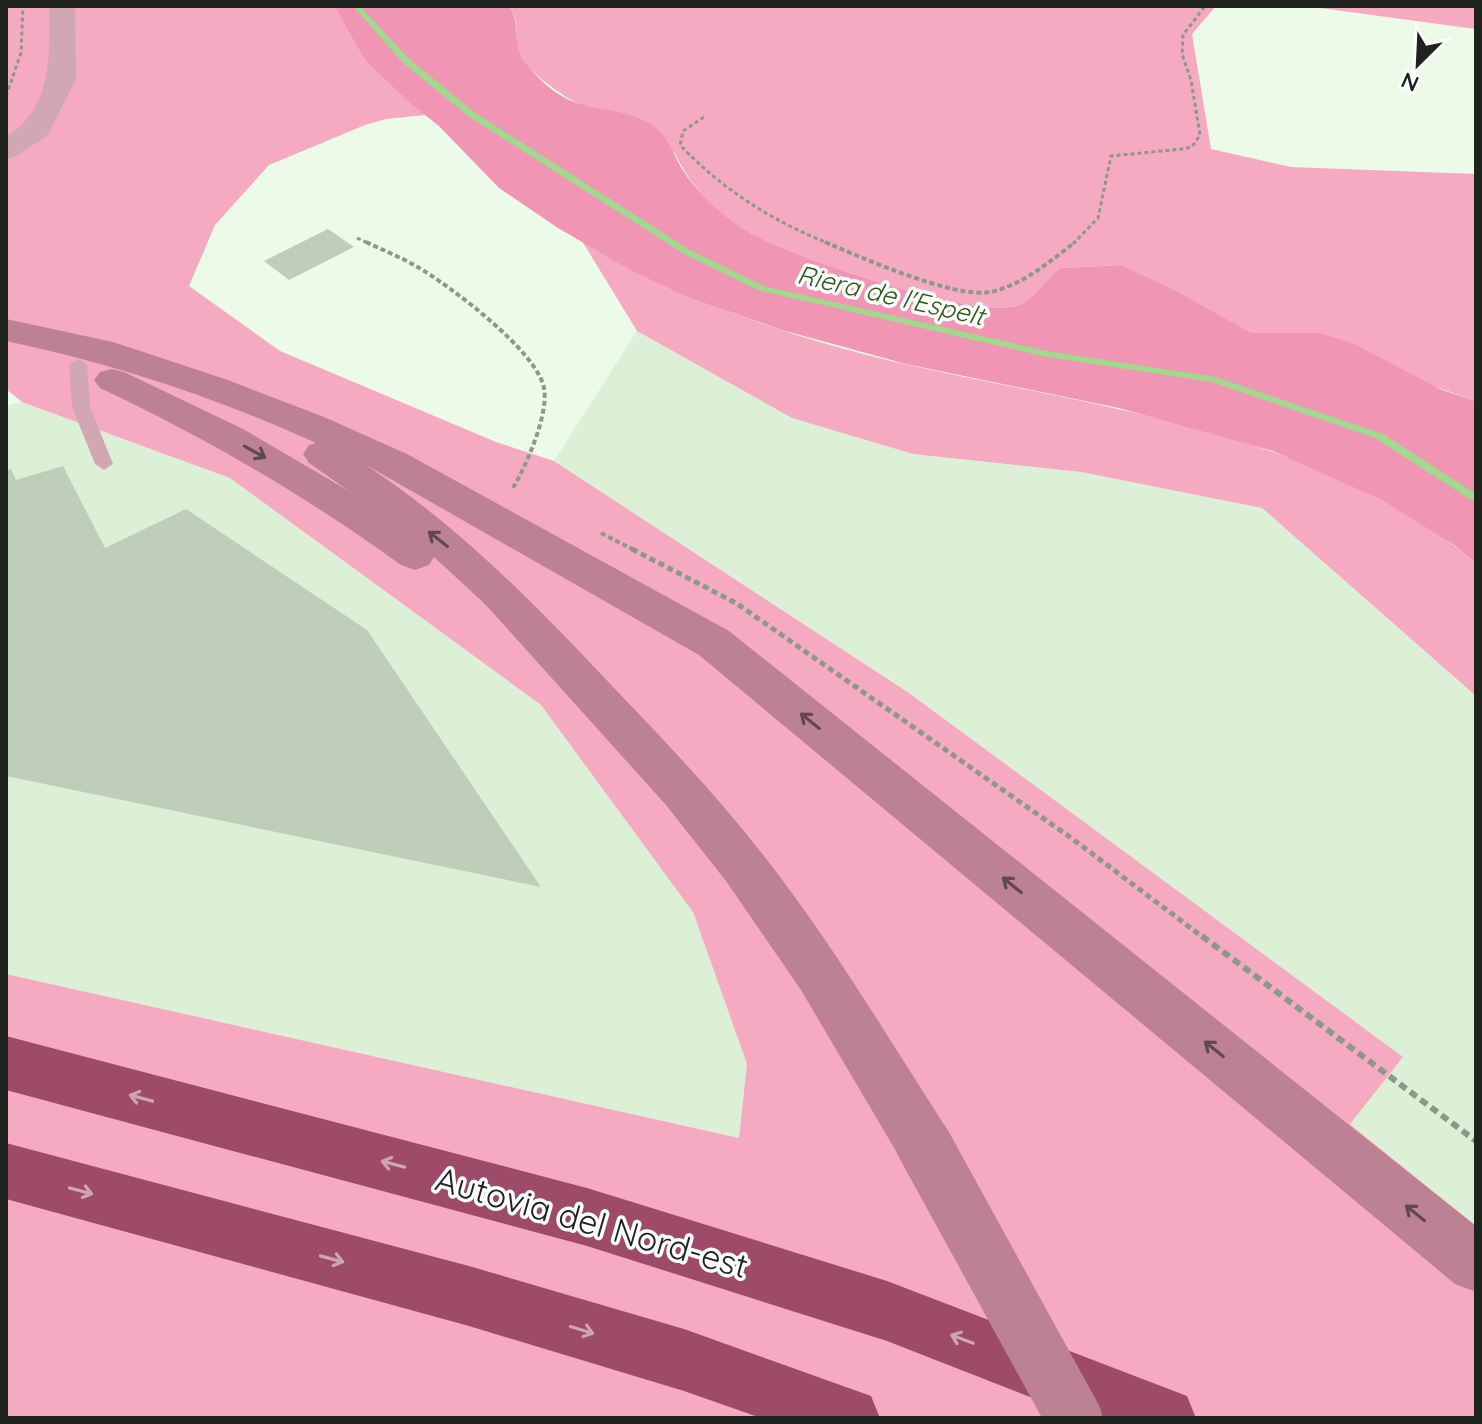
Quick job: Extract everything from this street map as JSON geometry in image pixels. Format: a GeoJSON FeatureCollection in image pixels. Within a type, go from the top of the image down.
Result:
{"type":"FeatureCollection","features":[{"type":"Feature","properties":{"kind":"highway","name":"Autovia del Nord-est"},"geometry":{"type":"LineString","coordinates":[[6,1063],[587,1217],[887,1311],[1165,1418]]}},
{"type":"Feature","properties":{"kind":"highway"},"geometry":{"type":"LineString","coordinates":[[6,1171],[483,1300],[684,1360],[849,1418]]}},
{"type":"Feature","properties":{"kind":"street"},"geometry":{"type":"LineString","coordinates":[[6,150],[37,130],[62,79],[62,6]]}},
{"type":"Feature","properties":{"kind":"street"},"geometry":{"type":"LineString","coordinates":[[6,330],[183,389],[285,433],[381,494],[450,548],[500,594],[682,791],[743,866],[819,973],[923,1143],[1074,1418]]}},
{"type":"Feature","properties":{"kind":"street"},"geometry":{"type":"LineString","coordinates":[[6,337],[227,393],[394,463],[714,643],[1476,1263]]}},
{"type":"Feature","properties":{"kind":"lane"},"geometry":{"type":"LineString","coordinates":[[99,360],[81,407],[104,464]]}},
{"type":"Feature","properties":{"kind":"path"},"geometry":{"type":"LineString","coordinates":[[6,96],[21,53],[23,6]]}},
{"type":"Feature","properties":{"kind":"path"},"geometry":{"type":"LineString","coordinates":[[704,117],[683,131],[680,145],[695,162],[729,188],[821,243],[959,290],[989,293],[1018,279],[1081,239],[1095,224],[1101,209],[1105,169],[1111,156],[1173,152],[1192,147],[1200,135],[1191,80],[1182,54],[1183,35],[1205,6]]}},
{"type":"Feature","properties":{"kind":"path"},"geometry":{"type":"LineString","coordinates":[[357,238],[420,268],[508,338],[533,366],[544,389],[524,472],[513,488]]}},
{"type":"Feature","properties":{"kind":"shaded area"},"geometry":{"type":"Polygon","coordinates":[[[6,6],[334,6],[364,59],[425,115],[386,119],[365,125],[269,165],[215,225],[189,286],[280,351],[496,442],[554,461],[909,693],[1403,1057],[1350,1124],[1476,1226],[1476,1418],[6,1418],[6,974],[739,1138],[747,1064],[693,912],[541,705],[230,478],[22,402],[6,389],[6,6]]]}},
{"type":"Feature","properties":{"kind":"shaded area"},"geometry":{"type":"Polygon","coordinates":[[[334,6],[509,6],[515,20],[521,55],[532,71],[551,88],[571,101],[630,115],[652,125],[666,140],[694,185],[729,219],[759,237],[832,267],[921,295],[996,308],[1024,302],[1060,268],[1122,265],[1175,290],[1252,333],[1319,333],[1352,343],[1442,390],[1476,401],[1476,563],[1454,545],[1382,500],[1273,451],[1119,408],[906,364],[782,330],[688,297],[632,271],[558,228],[499,188],[439,126],[364,59],[334,6]]]}},
{"type":"Feature","properties":{"kind":"shaded area"},"geometry":{"type":"Polygon","coordinates":[[[509,6],[1216,6],[1192,34],[1211,149],[1291,167],[1476,174],[1476,401],[1285,334],[1252,333],[1175,290],[1122,265],[1060,268],[1024,302],[995,308],[921,295],[794,253],[738,226],[719,211],[701,194],[675,153],[550,86],[522,58],[517,45],[515,19],[509,6]]]}},
{"type":"Feature","properties":{"kind":"shaded area"},"geometry":{"type":"Polygon","coordinates":[[[1305,6],[1476,6],[1476,29],[1305,6]]]}},
{"type":"Feature","properties":{"kind":"shaded area"},"geometry":{"type":"Polygon","coordinates":[[[582,241],[700,300],[782,330],[866,355],[1206,431],[1278,454],[1348,483],[1414,518],[1476,563],[1476,696],[1262,508],[1081,472],[913,454],[792,418],[637,331],[582,241]]]}},
{"type":"Feature","properties":{"kind":"shaded area"},"geometry":{"type":"Polygon","coordinates":[[[637,331],[792,418],[913,454],[1081,472],[1262,508],[1476,696],[1476,1226],[1350,1123],[1402,1057],[909,693],[554,461],[637,331]]]}},
{"type":"Feature","properties":{"kind":"shaded area"},"geometry":{"type":"Polygon","coordinates":[[[22,402],[230,478],[541,705],[693,912],[747,1064],[740,1138],[6,974],[6,406],[22,402]]]}},
{"type":"Feature","properties":{"kind":"building"},"geometry":{"type":"Polygon","coordinates":[[[328,229],[354,247],[289,280],[264,261],[328,229]]]}},
{"type":"Feature","properties":{"kind":"building"},"geometry":{"type":"Polygon","coordinates":[[[63,466],[105,548],[186,509],[367,630],[541,887],[6,776],[6,471],[11,469],[16,480],[63,466]]]}},
{"type":"Feature","properties":{"kind":"waterway","name":"Riera de l'Espelt"},"geometry":{"type":"LineString","coordinates":[[356,6],[405,60],[471,114],[687,252],[761,288],[1047,354],[1213,379],[1379,436],[1476,499]]}}]}
